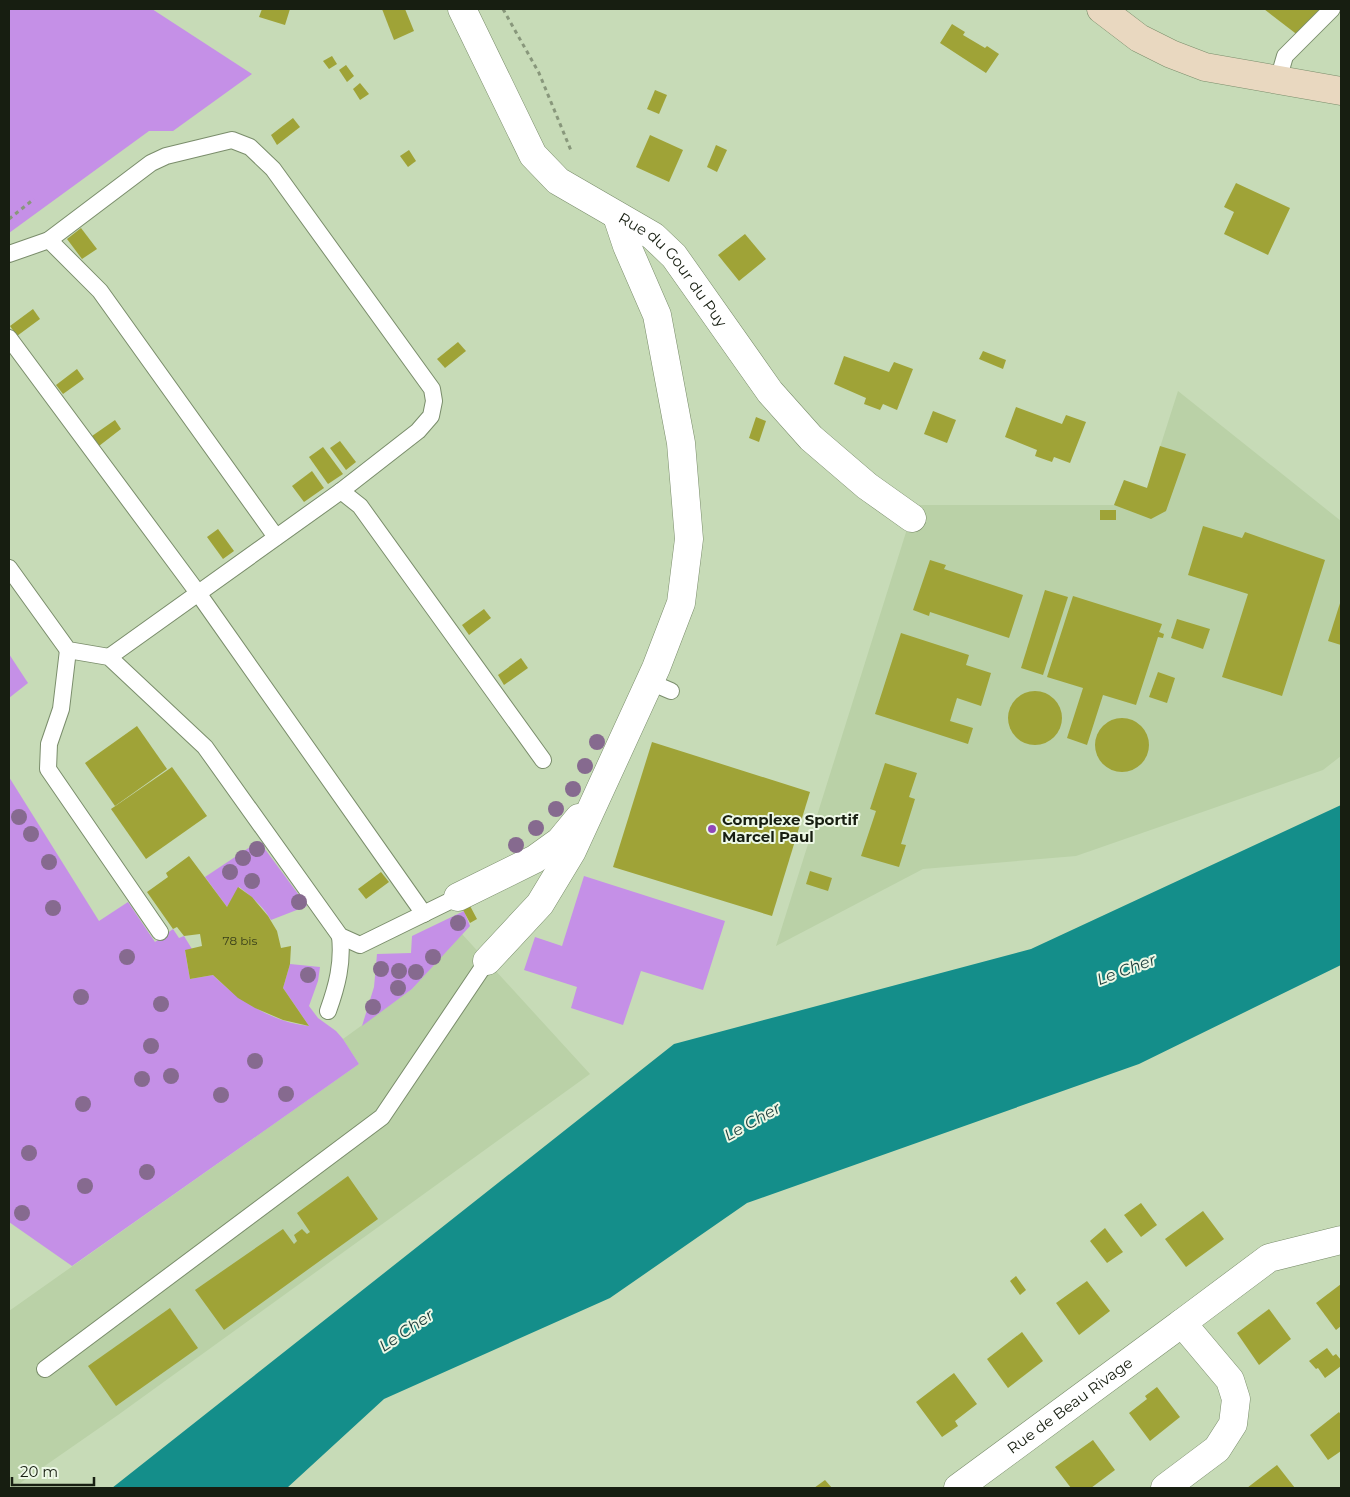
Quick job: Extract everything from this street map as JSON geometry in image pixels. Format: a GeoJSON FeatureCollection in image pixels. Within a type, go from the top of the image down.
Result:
{"type":"FeatureCollection","features":[{"type":"Feature","properties":{"kind":"street","name":"Rue du Gour du Puy"},"geometry":{"type":"LineString","coordinates":[[462,9],[533,155],[558,181],[653,236],[674,256],[770,392],[811,438],[867,486],[912,518]]}},
{"type":"Feature","properties":{"kind":"street"},"geometry":{"type":"LineString","coordinates":[[1101,9],[1139,38],[1171,54],[1205,66],[1341,91]]}},
{"type":"Feature","properties":{"kind":"street"},"geometry":{"type":"LineString","coordinates":[[487,961],[540,904],[572,851],[597,798],[660,687],[681,603],[689,539],[682,443],[657,315],[627,246],[617,216]]}},
{"type":"Feature","properties":{"kind":"street"},"geometry":{"type":"LineString","coordinates":[[458,897],[535,859],[560,841],[597,798]]}},
{"type":"Feature","properties":{"kind":"street","name":"Rue de Beau Rivage"},"geometry":{"type":"LineString","coordinates":[[958,1488],[1182,1324],[1268,1258],[1341,1240]]}},
{"type":"Feature","properties":{"kind":"street"},"geometry":{"type":"LineString","coordinates":[[1165,1488],[1217,1449],[1234,1424],[1236,1399],[1230,1380],[1182,1324]]}},
{"type":"Feature","properties":{"kind":"lane"},"geometry":{"type":"LineString","coordinates":[[1278,80],[1285,56],[1332,9]]}},
{"type":"Feature","properties":{"kind":"lane"},"geometry":{"type":"LineString","coordinates":[[9,254],[49,240],[150,163],[166,156],[232,140],[250,147],[273,169],[432,389],[434,401],[431,416],[418,431],[341,490],[109,657]]}},
{"type":"Feature","properties":{"kind":"lane"},"geometry":{"type":"LineString","coordinates":[[49,240],[100,291],[276,537]]}},
{"type":"Feature","properties":{"kind":"lane"},"geometry":{"type":"LineString","coordinates":[[9,338],[198,593],[424,914]]}},
{"type":"Feature","properties":{"kind":"lane"},"geometry":{"type":"LineString","coordinates":[[341,490],[360,506],[543,760]]}},
{"type":"Feature","properties":{"kind":"lane"},"geometry":{"type":"LineString","coordinates":[[9,568],[68,650],[61,709],[49,744],[48,769],[160,932]]}},
{"type":"Feature","properties":{"kind":"lane"},"geometry":{"type":"LineString","coordinates":[[68,650],[109,657],[205,747],[340,936],[342,952],[338,981],[328,1011]]}},
{"type":"Feature","properties":{"kind":"lane"},"geometry":{"type":"LineString","coordinates":[[340,936],[360,945],[458,897]]}},
{"type":"Feature","properties":{"kind":"lane"},"geometry":{"type":"LineString","coordinates":[[45,1369],[382,1117],[487,961]]}},
{"type":"Feature","properties":{"kind":"path"},"geometry":{"type":"LineString","coordinates":[[503,9],[539,74],[572,155]]}},
{"type":"Feature","properties":{"kind":"path"},"geometry":{"type":"LineString","coordinates":[[9,218],[34,199]]}},
{"type":"Feature","properties":{"kind":"shaded area"},"geometry":{"type":"Polygon","coordinates":[[[9,9],[152,9],[252,74],[173,131],[149,131],[9,233],[9,9]]]}},
{"type":"Feature","properties":{"kind":"shaded area"},"geometry":{"type":"Polygon","coordinates":[[[1178,391],[1341,521],[1341,756],[1323,770],[1076,856],[923,869],[776,946],[916,505],[1114,505],[1124,480],[1147,488],[1178,391]]]}},
{"type":"Feature","properties":{"kind":"shaded area"},"geometry":{"type":"Polygon","coordinates":[[[9,654],[28,683],[9,698],[9,654]]]}},
{"type":"Feature","properties":{"kind":"shaded area"},"geometry":{"type":"Polygon","coordinates":[[[9,777],[99,921],[128,902],[155,942],[173,929],[179,938],[184,936],[192,949],[185,951],[190,979],[213,975],[245,1002],[269,1015],[295,1024],[309,1026],[283,988],[290,964],[320,967],[318,981],[309,1006],[318,1018],[336,1031],[343,1039],[359,1064],[72,1266],[9,1222],[9,777]]]}},
{"type":"Feature","properties":{"kind":"shaded area"},"geometry":{"type":"Polygon","coordinates":[[[259,841],[307,906],[271,920],[264,910],[239,887],[227,907],[205,877],[259,841]]]}},
{"type":"Feature","properties":{"kind":"shaded area"},"geometry":{"type":"Polygon","coordinates":[[[584,876],[725,921],[703,990],[641,971],[623,1025],[571,1008],[577,987],[524,970],[535,937],[562,946],[584,876]]]}},
{"type":"Feature","properties":{"kind":"shaded area"},"geometry":{"type":"Polygon","coordinates":[[[464,911],[470,926],[412,989],[362,1026],[374,987],[377,954],[411,953],[412,936],[464,911]]]}},
{"type":"Feature","properties":{"kind":"shaded area"},"geometry":{"type":"Polygon","coordinates":[[[462,934],[590,1074],[118,1415],[13,1488],[9,1488],[9,1311],[359,1064],[343,1039],[412,989],[462,934]]]}},
{"type":"Feature","properties":{"kind":"water","name":"Le Cher"},"geometry":{"type":"Polygon","coordinates":[[[1341,805],[1341,965],[1139,1064],[747,1203],[610,1298],[384,1399],[287,1488],[112,1488],[674,1044],[1031,949],[1341,805]]]}},
{"type":"Feature","properties":{"kind":"building"},"geometry":{"type":"Polygon","coordinates":[[[262,9],[290,9],[285,25],[259,17],[262,9]]]}},
{"type":"Feature","properties":{"kind":"building"},"geometry":{"type":"Polygon","coordinates":[[[382,9],[405,9],[414,31],[394,40],[382,9]]]}},
{"type":"Feature","properties":{"kind":"building"},"geometry":{"type":"Polygon","coordinates":[[[1264,9],[1318,9],[1319,10],[1299,36],[1264,9]]]}},
{"type":"Feature","properties":{"kind":"building"},"geometry":{"type":"Polygon","coordinates":[[[952,24],[965,32],[963,35],[999,54],[986,73],[940,43],[952,24]]]}},
{"type":"Feature","properties":{"kind":"building"},"geometry":{"type":"Polygon","coordinates":[[[332,56],[337,64],[329,69],[323,61],[332,56]]]}},
{"type":"Feature","properties":{"kind":"building"},"geometry":{"type":"Polygon","coordinates":[[[346,65],[354,76],[347,82],[339,70],[346,65]]]}},
{"type":"Feature","properties":{"kind":"building"},"geometry":{"type":"Polygon","coordinates":[[[360,83],[369,94],[360,100],[353,89],[360,83]]]}},
{"type":"Feature","properties":{"kind":"building"},"geometry":{"type":"Polygon","coordinates":[[[655,90],[667,95],[659,114],[647,109],[655,90]]]}},
{"type":"Feature","properties":{"kind":"building"},"geometry":{"type":"Polygon","coordinates":[[[293,118],[300,127],[277,145],[271,135],[293,118]]]}},
{"type":"Feature","properties":{"kind":"building"},"geometry":{"type":"Polygon","coordinates":[[[650,135],[683,150],[669,182],[636,167],[650,135]]]}},
{"type":"Feature","properties":{"kind":"building"},"geometry":{"type":"Polygon","coordinates":[[[716,145],[727,150],[717,172],[707,167],[716,145]]]}},
{"type":"Feature","properties":{"kind":"building"},"geometry":{"type":"Polygon","coordinates":[[[409,150],[416,161],[408,167],[400,156],[409,150]]]}},
{"type":"Feature","properties":{"kind":"building"},"geometry":{"type":"Polygon","coordinates":[[[1236,183],[1290,208],[1268,255],[1224,234],[1234,212],[1224,207],[1236,183]]]}},
{"type":"Feature","properties":{"kind":"building"},"geometry":{"type":"Polygon","coordinates":[[[81,228],[97,249],[82,259],[67,239],[81,228]]]}},
{"type":"Feature","properties":{"kind":"building"},"geometry":{"type":"Polygon","coordinates":[[[745,234],[766,259],[739,281],[718,255],[745,234]]]}},
{"type":"Feature","properties":{"kind":"building"},"geometry":{"type":"Polygon","coordinates":[[[33,309],[40,319],[17,336],[10,326],[33,309]]]}},
{"type":"Feature","properties":{"kind":"building"},"geometry":{"type":"Polygon","coordinates":[[[458,342],[466,351],[445,368],[437,359],[458,342]]]}},
{"type":"Feature","properties":{"kind":"building"},"geometry":{"type":"Polygon","coordinates":[[[983,351],[1006,360],[1003,369],[979,359],[983,351]]]}},
{"type":"Feature","properties":{"kind":"building"},"geometry":{"type":"Polygon","coordinates":[[[844,356],[889,372],[894,362],[913,369],[897,410],[883,404],[880,410],[864,404],[866,398],[834,384],[844,356]]]}},
{"type":"Feature","properties":{"kind":"building"},"geometry":{"type":"Polygon","coordinates":[[[77,369],[84,379],[63,394],[56,385],[77,369]]]}},
{"type":"Feature","properties":{"kind":"building"},"geometry":{"type":"Polygon","coordinates":[[[1016,407],[1062,424],[1066,415],[1086,422],[1070,463],[1054,457],[1052,462],[1035,456],[1037,450],[1005,437],[1016,407]]]}},
{"type":"Feature","properties":{"kind":"building"},"geometry":{"type":"Polygon","coordinates":[[[933,411],[956,420],[947,443],[924,434],[933,411]]]}},
{"type":"Feature","properties":{"kind":"building"},"geometry":{"type":"Polygon","coordinates":[[[756,417],[766,421],[759,442],[749,438],[756,417]]]}},
{"type":"Feature","properties":{"kind":"building"},"geometry":{"type":"Polygon","coordinates":[[[115,420],[121,429],[99,446],[92,436],[115,420]]]}},
{"type":"Feature","properties":{"kind":"building"},"geometry":{"type":"Polygon","coordinates":[[[340,441],[356,462],[346,470],[330,448],[340,441]]]}},
{"type":"Feature","properties":{"kind":"building"},"geometry":{"type":"Polygon","coordinates":[[[1160,446],[1186,454],[1166,511],[1151,519],[1114,505],[1124,480],[1147,488],[1160,446]]]}},
{"type":"Feature","properties":{"kind":"building"},"geometry":{"type":"Polygon","coordinates":[[[323,447],[343,474],[328,484],[309,457],[323,447]]]}},
{"type":"Feature","properties":{"kind":"building"},"geometry":{"type":"Polygon","coordinates":[[[312,471],[324,488],[304,502],[292,486],[312,471]]]}},
{"type":"Feature","properties":{"kind":"building"},"geometry":{"type":"Polygon","coordinates":[[[1100,510],[1116,510],[1116,520],[1100,520],[1100,510]]]}},
{"type":"Feature","properties":{"kind":"building"},"geometry":{"type":"Polygon","coordinates":[[[1203,526],[1242,538],[1245,532],[1325,560],[1282,696],[1222,677],[1248,594],[1188,575],[1203,526]]]}},
{"type":"Feature","properties":{"kind":"building"},"geometry":{"type":"Polygon","coordinates":[[[218,529],[234,551],[223,559],[207,537],[218,529]]]}},
{"type":"Feature","properties":{"kind":"building"},"geometry":{"type":"Polygon","coordinates":[[[930,560],[946,565],[944,569],[1023,595],[1009,638],[930,612],[929,616],[913,610],[930,560]]]}},
{"type":"Feature","properties":{"kind":"building"},"geometry":{"type":"Polygon","coordinates":[[[1045,590],[1068,597],[1043,675],[1021,668],[1045,590]]]}},
{"type":"Feature","properties":{"kind":"building"},"geometry":{"type":"Polygon","coordinates":[[[1073,596],[1162,624],[1159,632],[1164,634],[1163,638],[1158,637],[1136,705],[1103,695],[1087,745],[1067,738],[1083,688],[1047,677],[1073,596]]]}},
{"type":"Feature","properties":{"kind":"building"},"geometry":{"type":"Polygon","coordinates":[[[1341,600],[1341,645],[1328,641],[1341,600]]]}},
{"type":"Feature","properties":{"kind":"building"},"geometry":{"type":"Polygon","coordinates":[[[484,609],[491,618],[469,635],[462,625],[484,609]]]}},
{"type":"Feature","properties":{"kind":"building"},"geometry":{"type":"Polygon","coordinates":[[[1177,619],[1210,629],[1203,649],[1171,638],[1177,619]]]}},
{"type":"Feature","properties":{"kind":"building"},"geometry":{"type":"Polygon","coordinates":[[[901,633],[969,655],[966,665],[991,673],[981,706],[957,698],[950,721],[973,728],[968,744],[875,714],[901,633]]]}},
{"type":"Feature","properties":{"kind":"building"},"geometry":{"type":"Polygon","coordinates":[[[521,658],[528,668],[504,685],[498,675],[521,658]]]}},
{"type":"Feature","properties":{"kind":"building"},"geometry":{"type":"Polygon","coordinates":[[[1158,672],[1175,678],[1167,703],[1149,697],[1158,672]]]}},
{"type":"Feature","properties":{"kind":"building"},"geometry":{"type":"Polygon","coordinates":[[[1035,691],[1045,693],[1054,699],[1060,708],[1062,718],[1060,728],[1054,737],[1045,743],[1035,745],[1025,743],[1016,737],[1010,728],[1008,718],[1010,708],[1016,699],[1025,693],[1035,691]]]}},
{"type":"Feature","properties":{"kind":"building"},"geometry":{"type":"Polygon","coordinates":[[[1122,718],[1132,720],[1141,726],[1147,735],[1149,745],[1147,755],[1141,764],[1132,770],[1122,772],[1112,770],[1103,764],[1097,755],[1095,745],[1097,735],[1103,726],[1112,720],[1122,718]]]}},
{"type":"Feature","properties":{"kind":"building"},"geometry":{"type":"Polygon","coordinates":[[[137,726],[167,769],[115,806],[85,763],[137,726]]]}},
{"type":"Feature","properties":{"kind":"building","name":"Complexe Sportif Marcel Paul"},"geometry":{"type":"Polygon","coordinates":[[[652,742],[810,792],[772,916],[613,867],[652,742]]]}},
{"type":"Feature","properties":{"kind":"building"},"geometry":{"type":"Polygon","coordinates":[[[885,763],[917,773],[909,797],[915,799],[901,844],[906,845],[899,867],[861,856],[876,811],[870,809],[885,763]]]}},
{"type":"Feature","properties":{"kind":"building"},"geometry":{"type":"Polygon","coordinates":[[[172,767],[207,816],[146,859],[111,809],[172,767]]]}},
{"type":"Feature","properties":{"kind":"building"},"geometry":{"type":"Polygon","coordinates":[[[189,856],[227,907],[238,887],[252,897],[268,916],[277,931],[281,948],[291,946],[290,964],[283,988],[309,1026],[283,1020],[255,1008],[238,998],[213,975],[190,979],[185,950],[202,946],[200,934],[184,936],[177,927],[173,929],[147,892],[168,877],[166,873],[189,856]]]}},
{"type":"Feature","properties":{"kind":"building"},"geometry":{"type":"Polygon","coordinates":[[[810,871],[832,878],[828,891],[806,884],[810,871]]]}},
{"type":"Feature","properties":{"kind":"building"},"geometry":{"type":"Polygon","coordinates":[[[381,872],[389,882],[366,899],[358,889],[381,872]]]}},
{"type":"Feature","properties":{"kind":"building"},"geometry":{"type":"Polygon","coordinates":[[[469,904],[477,919],[470,923],[462,908],[469,904]]]}},
{"type":"Feature","properties":{"kind":"building"},"geometry":{"type":"Polygon","coordinates":[[[348,1176],[378,1219],[224,1330],[195,1290],[283,1229],[294,1244],[297,1241],[294,1235],[302,1229],[307,1234],[310,1232],[297,1213],[348,1176]]]}},
{"type":"Feature","properties":{"kind":"building"},"geometry":{"type":"Polygon","coordinates":[[[1141,1203],[1157,1225],[1141,1237],[1124,1215],[1141,1203]]]}},
{"type":"Feature","properties":{"kind":"building"},"geometry":{"type":"Polygon","coordinates":[[[1203,1211],[1224,1239],[1186,1267],[1165,1239],[1203,1211]]]}},
{"type":"Feature","properties":{"kind":"building"},"geometry":{"type":"Polygon","coordinates":[[[1105,1228],[1123,1252],[1107,1263],[1090,1241],[1105,1228]]]}},
{"type":"Feature","properties":{"kind":"building"},"geometry":{"type":"Polygon","coordinates":[[[1016,1276],[1026,1290],[1020,1295],[1010,1281],[1016,1276]]]}},
{"type":"Feature","properties":{"kind":"building"},"geometry":{"type":"Polygon","coordinates":[[[1087,1281],[1110,1311],[1079,1335],[1056,1303],[1087,1281]]]}},
{"type":"Feature","properties":{"kind":"building"},"geometry":{"type":"Polygon","coordinates":[[[1341,1284],[1341,1326],[1336,1330],[1316,1303],[1341,1284]]]}},
{"type":"Feature","properties":{"kind":"building"},"geometry":{"type":"Polygon","coordinates":[[[170,1308],[198,1348],[116,1406],[88,1366],[170,1308]]]}},
{"type":"Feature","properties":{"kind":"building"},"geometry":{"type":"Polygon","coordinates":[[[1269,1309],[1291,1339],[1259,1365],[1237,1333],[1269,1309]]]}},
{"type":"Feature","properties":{"kind":"building"},"geometry":{"type":"Polygon","coordinates":[[[1022,1332],[1043,1361],[1008,1388],[987,1359],[1022,1332]]]}},
{"type":"Feature","properties":{"kind":"building"},"geometry":{"type":"Polygon","coordinates":[[[1327,1348],[1333,1356],[1336,1354],[1341,1360],[1341,1366],[1325,1378],[1318,1368],[1316,1369],[1309,1361],[1327,1348]]]}},
{"type":"Feature","properties":{"kind":"building"},"geometry":{"type":"Polygon","coordinates":[[[954,1373],[977,1404],[955,1421],[958,1426],[942,1437],[916,1402],[954,1373]]]}},
{"type":"Feature","properties":{"kind":"building"},"geometry":{"type":"Polygon","coordinates":[[[1157,1387],[1180,1417],[1150,1441],[1129,1413],[1147,1399],[1145,1396],[1157,1387]]]}},
{"type":"Feature","properties":{"kind":"building"},"geometry":{"type":"Polygon","coordinates":[[[1339,1412],[1341,1415],[1341,1451],[1328,1460],[1310,1435],[1339,1412]]]}},
{"type":"Feature","properties":{"kind":"building"},"geometry":{"type":"Polygon","coordinates":[[[1093,1440],[1115,1470],[1091,1488],[1071,1488],[1055,1467],[1093,1440]]]}},
{"type":"Feature","properties":{"kind":"building"},"geometry":{"type":"Polygon","coordinates":[[[1277,1465],[1295,1488],[1247,1488],[1277,1465]]]}},
{"type":"Feature","properties":{"kind":"building"},"geometry":{"type":"Polygon","coordinates":[[[825,1480],[832,1488],[814,1488],[825,1480]]]}},
{"type":"Feature","properties":{"kind":"place","name":"Complexe Sportif Marcel Paul"},"geometry":{"type":"Point","coordinates":[712,829]}}]}
